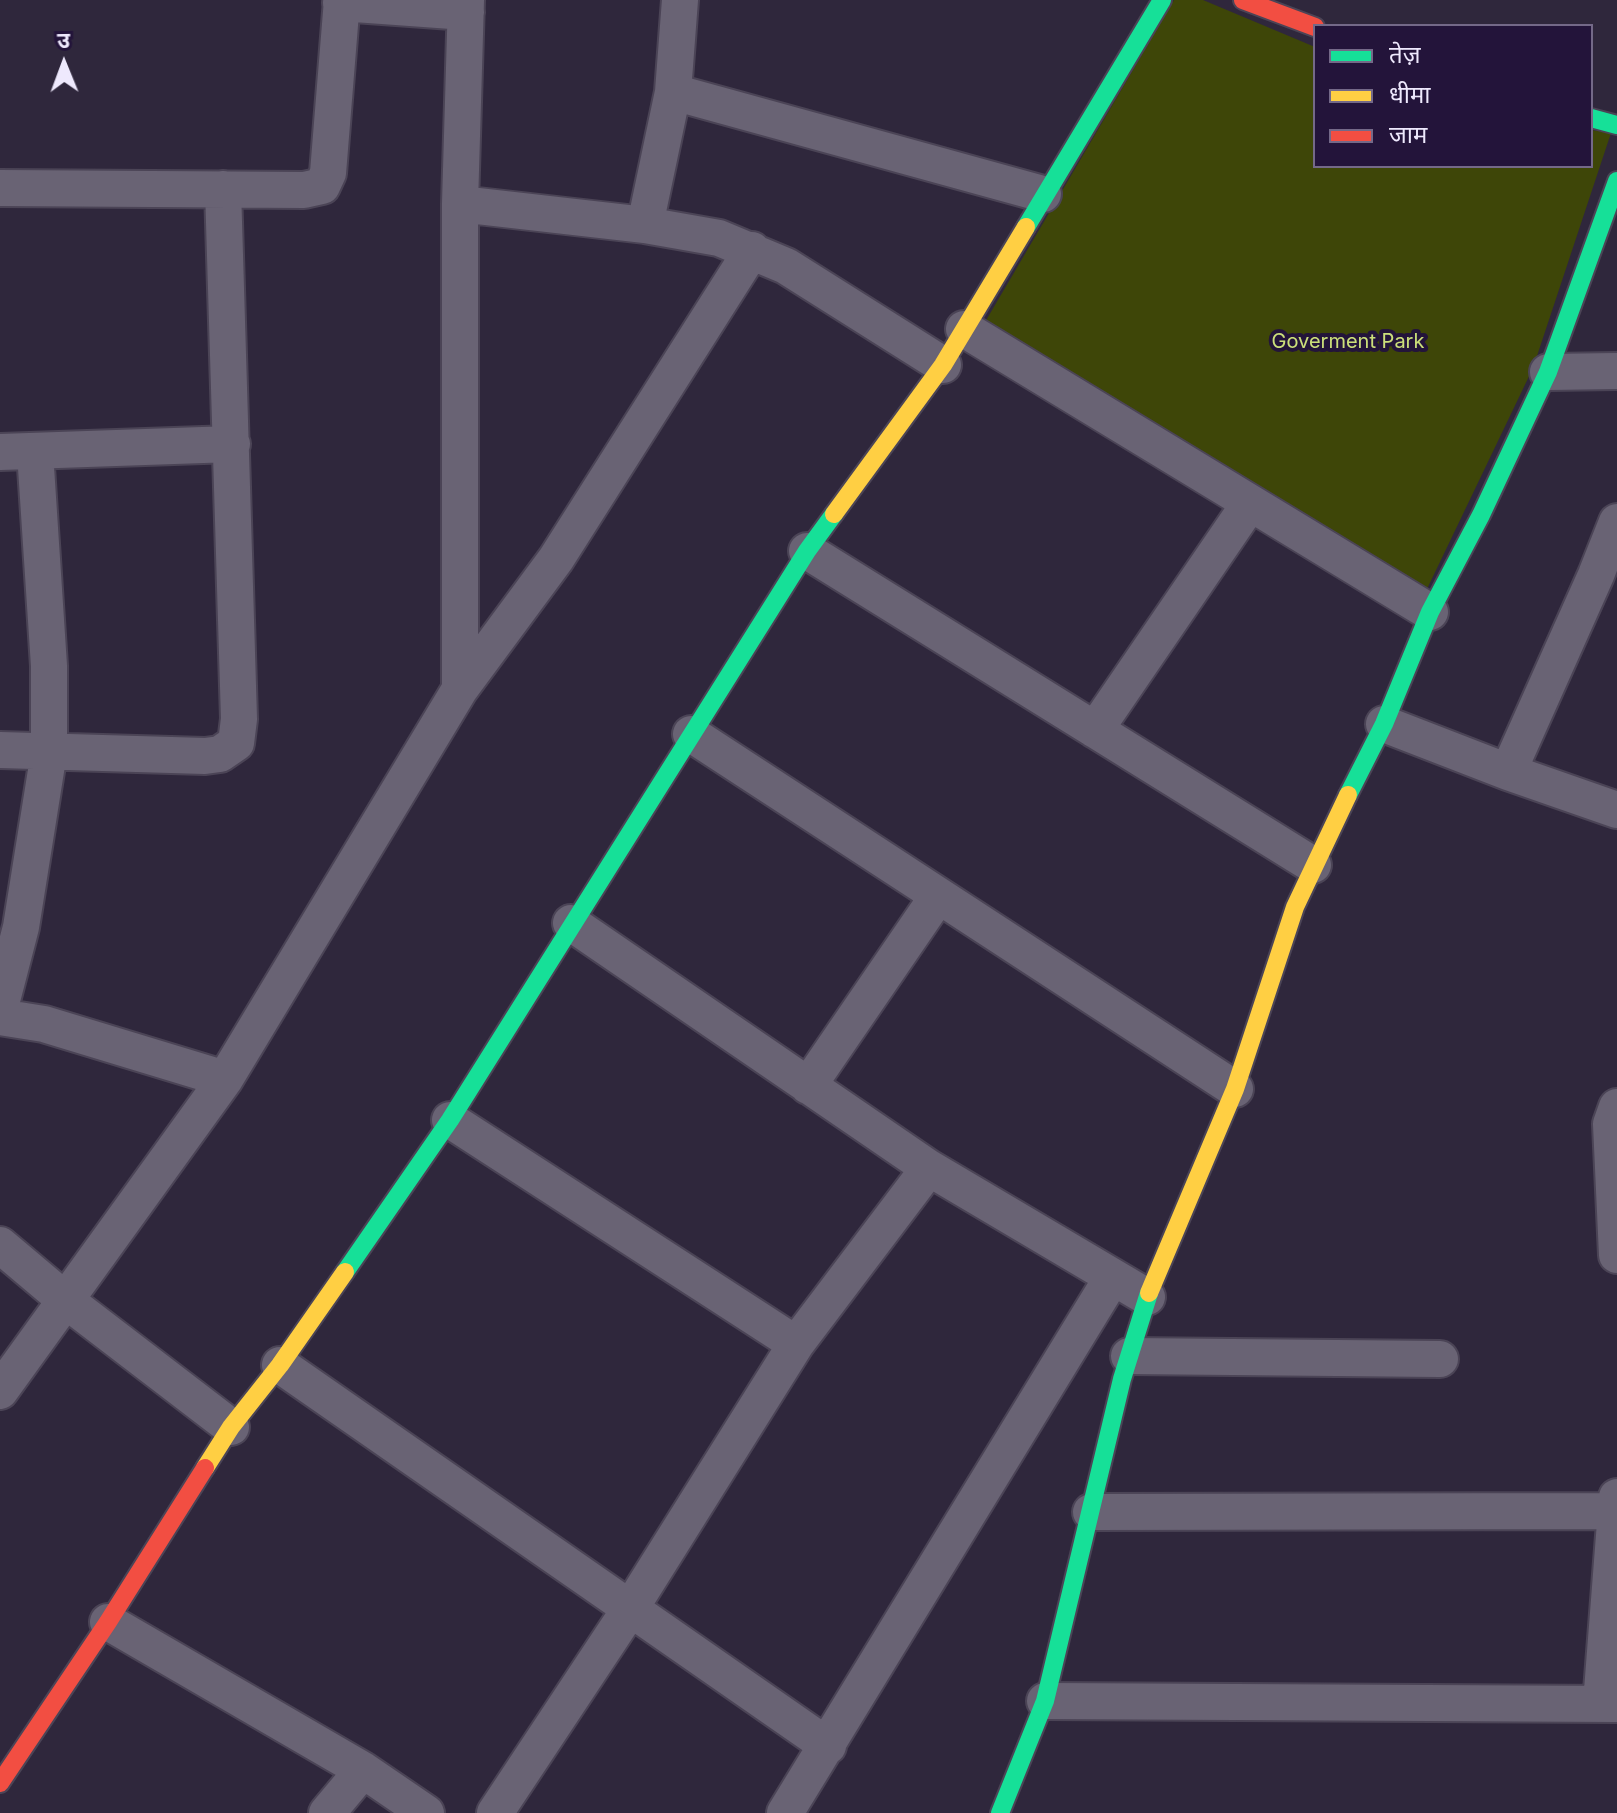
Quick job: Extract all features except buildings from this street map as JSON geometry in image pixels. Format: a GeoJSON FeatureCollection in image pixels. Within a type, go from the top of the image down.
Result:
{"type":"FeatureCollection","features":[{"type":"Feature","properties":{"kind":"street"},"geometry":{"type":"LineString","coordinates":[[645,225],[673,92],[680,0]]}},
{"type":"Feature","properties":{"kind":"street"},"geometry":{"type":"LineString","coordinates":[[1243,0],[1313,26]]}},
{"type":"Feature","properties":{"kind":"street"},"geometry":{"type":"LineString","coordinates":[[0,188],[304,190],[325,183],[342,1],[466,6],[460,204],[460,689]]}},
{"type":"Feature","properties":{"kind":"street"},"geometry":{"type":"LineString","coordinates":[[0,1783],[108,1622],[231,1427],[280,1365],[450,1120],[807,551],[943,365],[1151,2]]}},
{"type":"Feature","properties":{"kind":"street"},"geometry":{"type":"LineString","coordinates":[[673,92],[1043,194]]}},
{"type":"Feature","properties":{"kind":"street"},"geometry":{"type":"LineString","coordinates":[[1593,119],[1617,125]]}},
{"type":"Feature","properties":{"kind":"street"},"geometry":{"type":"LineString","coordinates":[[1000,1813],[1045,1701],[1129,1356],[1147,1297],[1235,1089],[1291,919],[1313,865],[1384,724],[1430,612],[1481,515],[1548,372],[1617,181]]}},
{"type":"Feature","properties":{"kind":"street"},"geometry":{"type":"LineString","coordinates":[[0,750],[205,756],[220,754],[236,743],[239,719],[223,189]]}},
{"type":"Feature","properties":{"kind":"street"},"geometry":{"type":"LineString","coordinates":[[460,204],[645,225],[719,238],[752,250],[821,287],[943,365]]}},
{"type":"Feature","properties":{"kind":"street"},"geometry":{"type":"LineString","coordinates":[[0,1391],[225,1079],[460,689],[556,559],[752,250]]}},
{"type":"Feature","properties":{"kind":"street"},"geometry":{"type":"LineString","coordinates":[[964,329],[1430,612]]}},
{"type":"Feature","properties":{"kind":"street"},"geometry":{"type":"LineString","coordinates":[[1548,372],[1617,371]]}},
{"type":"Feature","properties":{"kind":"street"},"geometry":{"type":"LineString","coordinates":[[0,1008],[21,927],[49,752],[49,666],[17,452],[232,444]]}},
{"type":"Feature","properties":{"kind":"street"},"geometry":{"type":"LineString","coordinates":[[1095,730],[1250,503]]}},
{"type":"Feature","properties":{"kind":"street"},"geometry":{"type":"LineString","coordinates":[[1508,772],[1607,578],[1617,522]]}},
{"type":"Feature","properties":{"kind":"street"},"geometry":{"type":"LineString","coordinates":[[807,551],[1313,865]]}},
{"type":"Feature","properties":{"kind":"street"},"geometry":{"type":"LineString","coordinates":[[1384,724],[1617,810]]}},
{"type":"Feature","properties":{"kind":"street"},"geometry":{"type":"LineString","coordinates":[[691,734],[1235,1089]]}},
{"type":"Feature","properties":{"kind":"street"},"geometry":{"type":"LineString","coordinates":[[808,1086],[938,896]]}},
{"type":"Feature","properties":{"kind":"street"},"geometry":{"type":"LineString","coordinates":[[571,923],[929,1168],[1147,1297]]}},
{"type":"Feature","properties":{"kind":"street"},"geometry":{"type":"LineString","coordinates":[[0,1017],[44,1024],[225,1079]]}},
{"type":"Feature","properties":{"kind":"street"},"geometry":{"type":"LineString","coordinates":[[1617,1107],[1611,1124],[1617,1255]]}},
{"type":"Feature","properties":{"kind":"street"},"geometry":{"type":"LineString","coordinates":[[450,1120],[796,1344]]}},
{"type":"Feature","properties":{"kind":"street"},"geometry":{"type":"LineString","coordinates":[[495,1813],[630,1609],[796,1344],[929,1168]]}},
{"type":"Feature","properties":{"kind":"street"},"geometry":{"type":"LineString","coordinates":[[0,1245],[64,1299],[231,1427]]}},
{"type":"Feature","properties":{"kind":"street"},"geometry":{"type":"LineString","coordinates":[[785,1813],[1112,1278]]}},
{"type":"Feature","properties":{"kind":"street"},"geometry":{"type":"LineString","coordinates":[[1129,1356],[1440,1359]]}},
{"type":"Feature","properties":{"kind":"street"},"geometry":{"type":"LineString","coordinates":[[280,1365],[828,1746]]}},
{"type":"Feature","properties":{"kind":"street"},"geometry":{"type":"LineString","coordinates":[[1045,1701],[1609,1704],[1617,1497]]}},
{"type":"Feature","properties":{"kind":"street"},"geometry":{"type":"LineString","coordinates":[[1091,1512],[1616,1511]]}},
{"type":"Feature","properties":{"kind":"street"},"geometry":{"type":"LineString","coordinates":[[108,1622],[363,1770],[426,1813]]}},
{"type":"Feature","properties":{"kind":"street"},"geometry":{"type":"LineString","coordinates":[[327,1813],[363,1770]]}},
{"type":"Feature","properties":{"kind":"green space","name":"Goverment Park"},"geometry":{"type":"Polygon","coordinates":[[[1174,0],[1203,0],[1313,46],[1313,168],[1593,168],[1593,130],[1611,133],[1533,368],[1427,589],[1250,489],[985,322],[1174,0]]]}},
{"type":"Feature","properties":{"kind":"traffic: fast"},"geometry":{"type":"LineString","coordinates":[[1026,227],[1162,0]]}},
{"type":"Feature","properties":{"kind":"traffic: fast"},"geometry":{"type":"LineString","coordinates":[[1593,119],[1617,125]]}},
{"type":"Feature","properties":{"kind":"traffic: fast"},"geometry":{"type":"LineString","coordinates":[[1348,795],[1384,724],[1430,612],[1481,515],[1548,372],[1617,181]]}},
{"type":"Feature","properties":{"kind":"traffic: fast"},"geometry":{"type":"LineString","coordinates":[[345,1272],[450,1120],[807,551],[834,514]]}},
{"type":"Feature","properties":{"kind":"traffic: fast"},"geometry":{"type":"LineString","coordinates":[[1000,1813],[1045,1701],[1122,1379],[1149,1293]]}},
{"type":"Feature","properties":{"kind":"traffic: slow"},"geometry":{"type":"LineString","coordinates":[[834,514],[943,365],[1026,227]]}},
{"type":"Feature","properties":{"kind":"traffic: slow"},"geometry":{"type":"LineString","coordinates":[[1149,1293],[1235,1089],[1295,907],[1348,795]]}},
{"type":"Feature","properties":{"kind":"traffic: slow"},"geometry":{"type":"LineString","coordinates":[[205,1468],[231,1427],[280,1365],[345,1272]]}},
{"type":"Feature","properties":{"kind":"traffic: jam"},"geometry":{"type":"LineString","coordinates":[[1243,0],[1313,26]]}},
{"type":"Feature","properties":{"kind":"traffic: jam"},"geometry":{"type":"LineString","coordinates":[[0,1783],[108,1622],[205,1468]]}}]}
